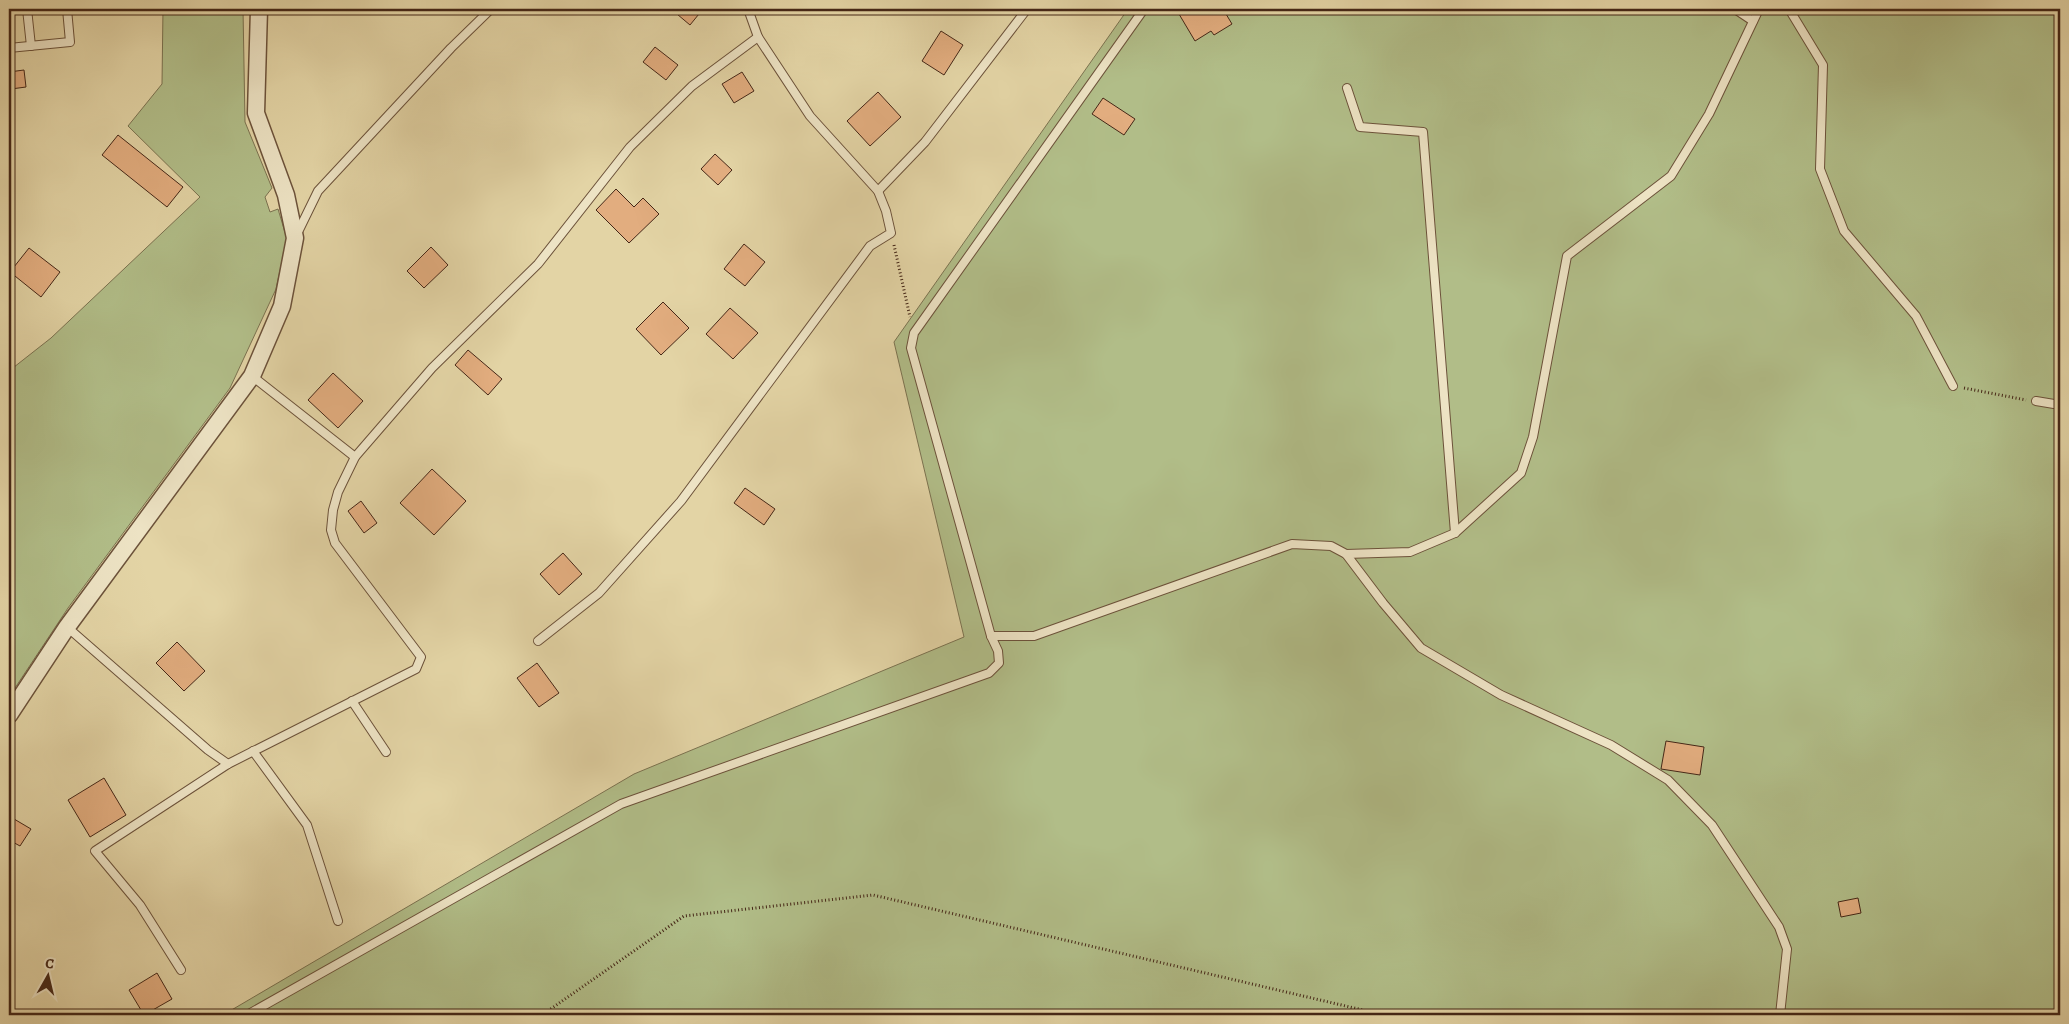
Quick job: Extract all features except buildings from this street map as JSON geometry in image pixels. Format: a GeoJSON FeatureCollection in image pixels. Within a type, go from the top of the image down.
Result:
{"type":"FeatureCollection","features":[{"type":"Feature","properties":{"kind":"street"},"geometry":{"type":"LineString","coordinates":[[9,716],[67,627],[252,376],[282,306],[295,238],[286,195],[256,113],[259,9]]}},
{"type":"Feature","properties":{"kind":"lane"},"geometry":{"type":"LineString","coordinates":[[28,9],[31,46]]}},
{"type":"Feature","properties":{"kind":"lane"},"geometry":{"type":"LineString","coordinates":[[9,48],[70,42],[66,9]]}},
{"type":"Feature","properties":{"kind":"lane"},"geometry":{"type":"LineString","coordinates":[[295,238],[318,191],[451,48],[491,9]]}},
{"type":"Feature","properties":{"kind":"lane"},"geometry":{"type":"LineString","coordinates":[[538,641],[599,593],[681,501],[870,246],[891,232],[886,211],[878,191],[810,116],[758,37],[748,9]]}},
{"type":"Feature","properties":{"kind":"lane"},"geometry":{"type":"LineString","coordinates":[[878,191],[925,142],[1026,9]]}},
{"type":"Feature","properties":{"kind":"lane"},"geometry":{"type":"LineString","coordinates":[[247,1015],[621,804],[989,673],[999,663],[998,651],[991,636],[911,348],[914,333],[1144,9]]}},
{"type":"Feature","properties":{"kind":"lane"},"geometry":{"type":"LineString","coordinates":[[1736,9],[1753,21]]}},
{"type":"Feature","properties":{"kind":"lane"},"geometry":{"type":"LineString","coordinates":[[1346,554],[1410,552],[1455,533],[1521,473],[1533,437],[1567,256],[1670,176],[1709,114],[1759,9]]}},
{"type":"Feature","properties":{"kind":"lane"},"geometry":{"type":"LineString","coordinates":[[1789,9],[1823,65],[1820,169],[1844,232],[1916,316],[1953,386]]}},
{"type":"Feature","properties":{"kind":"lane"},"geometry":{"type":"LineString","coordinates":[[181,970],[140,906],[95,852],[228,764],[416,669],[421,657],[335,542],[331,530],[333,510],[338,492],[355,456],[432,368],[538,264],[630,147],[692,86],[758,37]]}},
{"type":"Feature","properties":{"kind":"lane"},"geometry":{"type":"LineString","coordinates":[[1347,88],[1360,126],[1424,132],[1455,533]]}},
{"type":"Feature","properties":{"kind":"lane"},"geometry":{"type":"LineString","coordinates":[[252,376],[355,456]]}},
{"type":"Feature","properties":{"kind":"lane"},"geometry":{"type":"LineString","coordinates":[[2036,401],[2060,405]]}},
{"type":"Feature","properties":{"kind":"lane"},"geometry":{"type":"LineString","coordinates":[[991,636],[1034,636],[1292,544],[1331,546],[1346,554],[1383,604],[1421,648],[1501,695],[1610,746],[1668,780],[1712,825],[1779,928],[1787,949],[1780,1015]]}},
{"type":"Feature","properties":{"kind":"lane"},"geometry":{"type":"LineString","coordinates":[[67,627],[208,750],[228,764]]}},
{"type":"Feature","properties":{"kind":"lane"},"geometry":{"type":"LineString","coordinates":[[352,701],[386,752]]}},
{"type":"Feature","properties":{"kind":"lane"},"geometry":{"type":"LineString","coordinates":[[253,752],[307,826],[338,921]]}},
{"type":"Feature","properties":{"kind":"path"},"geometry":{"type":"LineString","coordinates":[[891,232],[914,333]]}},
{"type":"Feature","properties":{"kind":"path"},"geometry":{"type":"LineString","coordinates":[[1953,386],[2036,401]]}},
{"type":"Feature","properties":{"kind":"path"},"geometry":{"type":"LineString","coordinates":[[542,1015],[684,916],[873,895],[1384,1015]]}},
{"type":"Feature","properties":{"kind":"green space"},"geometry":{"type":"Polygon","coordinates":[[[163,9],[243,9],[245,122],[272,188],[265,197],[270,212],[278,209],[287,239],[276,289],[230,388],[68,608],[9,697],[9,371],[51,338],[200,197],[128,126],[162,84],[163,9]]]}},
{"type":"Feature","properties":{"kind":"green space"},"geometry":{"type":"Polygon","coordinates":[[[1128,9],[2060,9],[2060,1015],[223,1015],[634,774],[964,637],[894,342],[1128,9]]]}}]}
